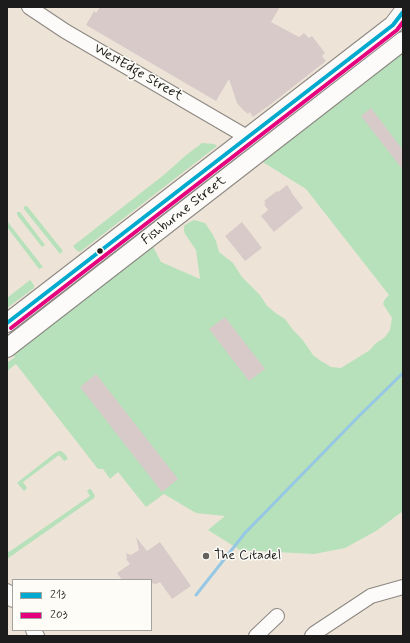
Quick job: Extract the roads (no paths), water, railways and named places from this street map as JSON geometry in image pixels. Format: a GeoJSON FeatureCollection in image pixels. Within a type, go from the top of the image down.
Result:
{"type":"FeatureCollection","features":[{"type":"Feature","properties":{"kind":"main road","name":"Fishburne Street"},"geometry":{"type":"LineString","coordinates":[[7,323],[393,25],[403,12]]}},
{"type":"Feature","properties":{"kind":"main road","name":"Fishburne Street"},"geometry":{"type":"LineString","coordinates":[[7,348],[403,41]]}},
{"type":"Feature","properties":{"kind":"main road"},"geometry":{"type":"LineString","coordinates":[[350,58],[360,74]]}},
{"type":"Feature","properties":{"kind":"main road"},"geometry":{"type":"LineString","coordinates":[[249,136],[271,143]]}},
{"type":"Feature","properties":{"kind":"main road"},"geometry":{"type":"LineString","coordinates":[[65,278],[78,293]]}},
{"type":"Feature","properties":{"kind":"street","name":"WestEdge Street"},"geometry":{"type":"LineString","coordinates":[[29,7],[65,31],[249,136]]}},
{"type":"Feature","properties":{"kind":"street"},"geometry":{"type":"LineString","coordinates":[[312,636],[371,596],[403,587]]}},
{"type":"Feature","properties":{"kind":"street"},"geometry":{"type":"LineString","coordinates":[[256,636],[277,616]]}},
{"type":"Feature","properties":{"kind":"waterway"},"geometry":{"type":"LineString","coordinates":[[196,595],[245,533],[403,373]]}},
{"type":"Feature","properties":{"kind":"place","name":"The Citadel"},"geometry":{"type":"Point","coordinates":[206,556]}}]}
